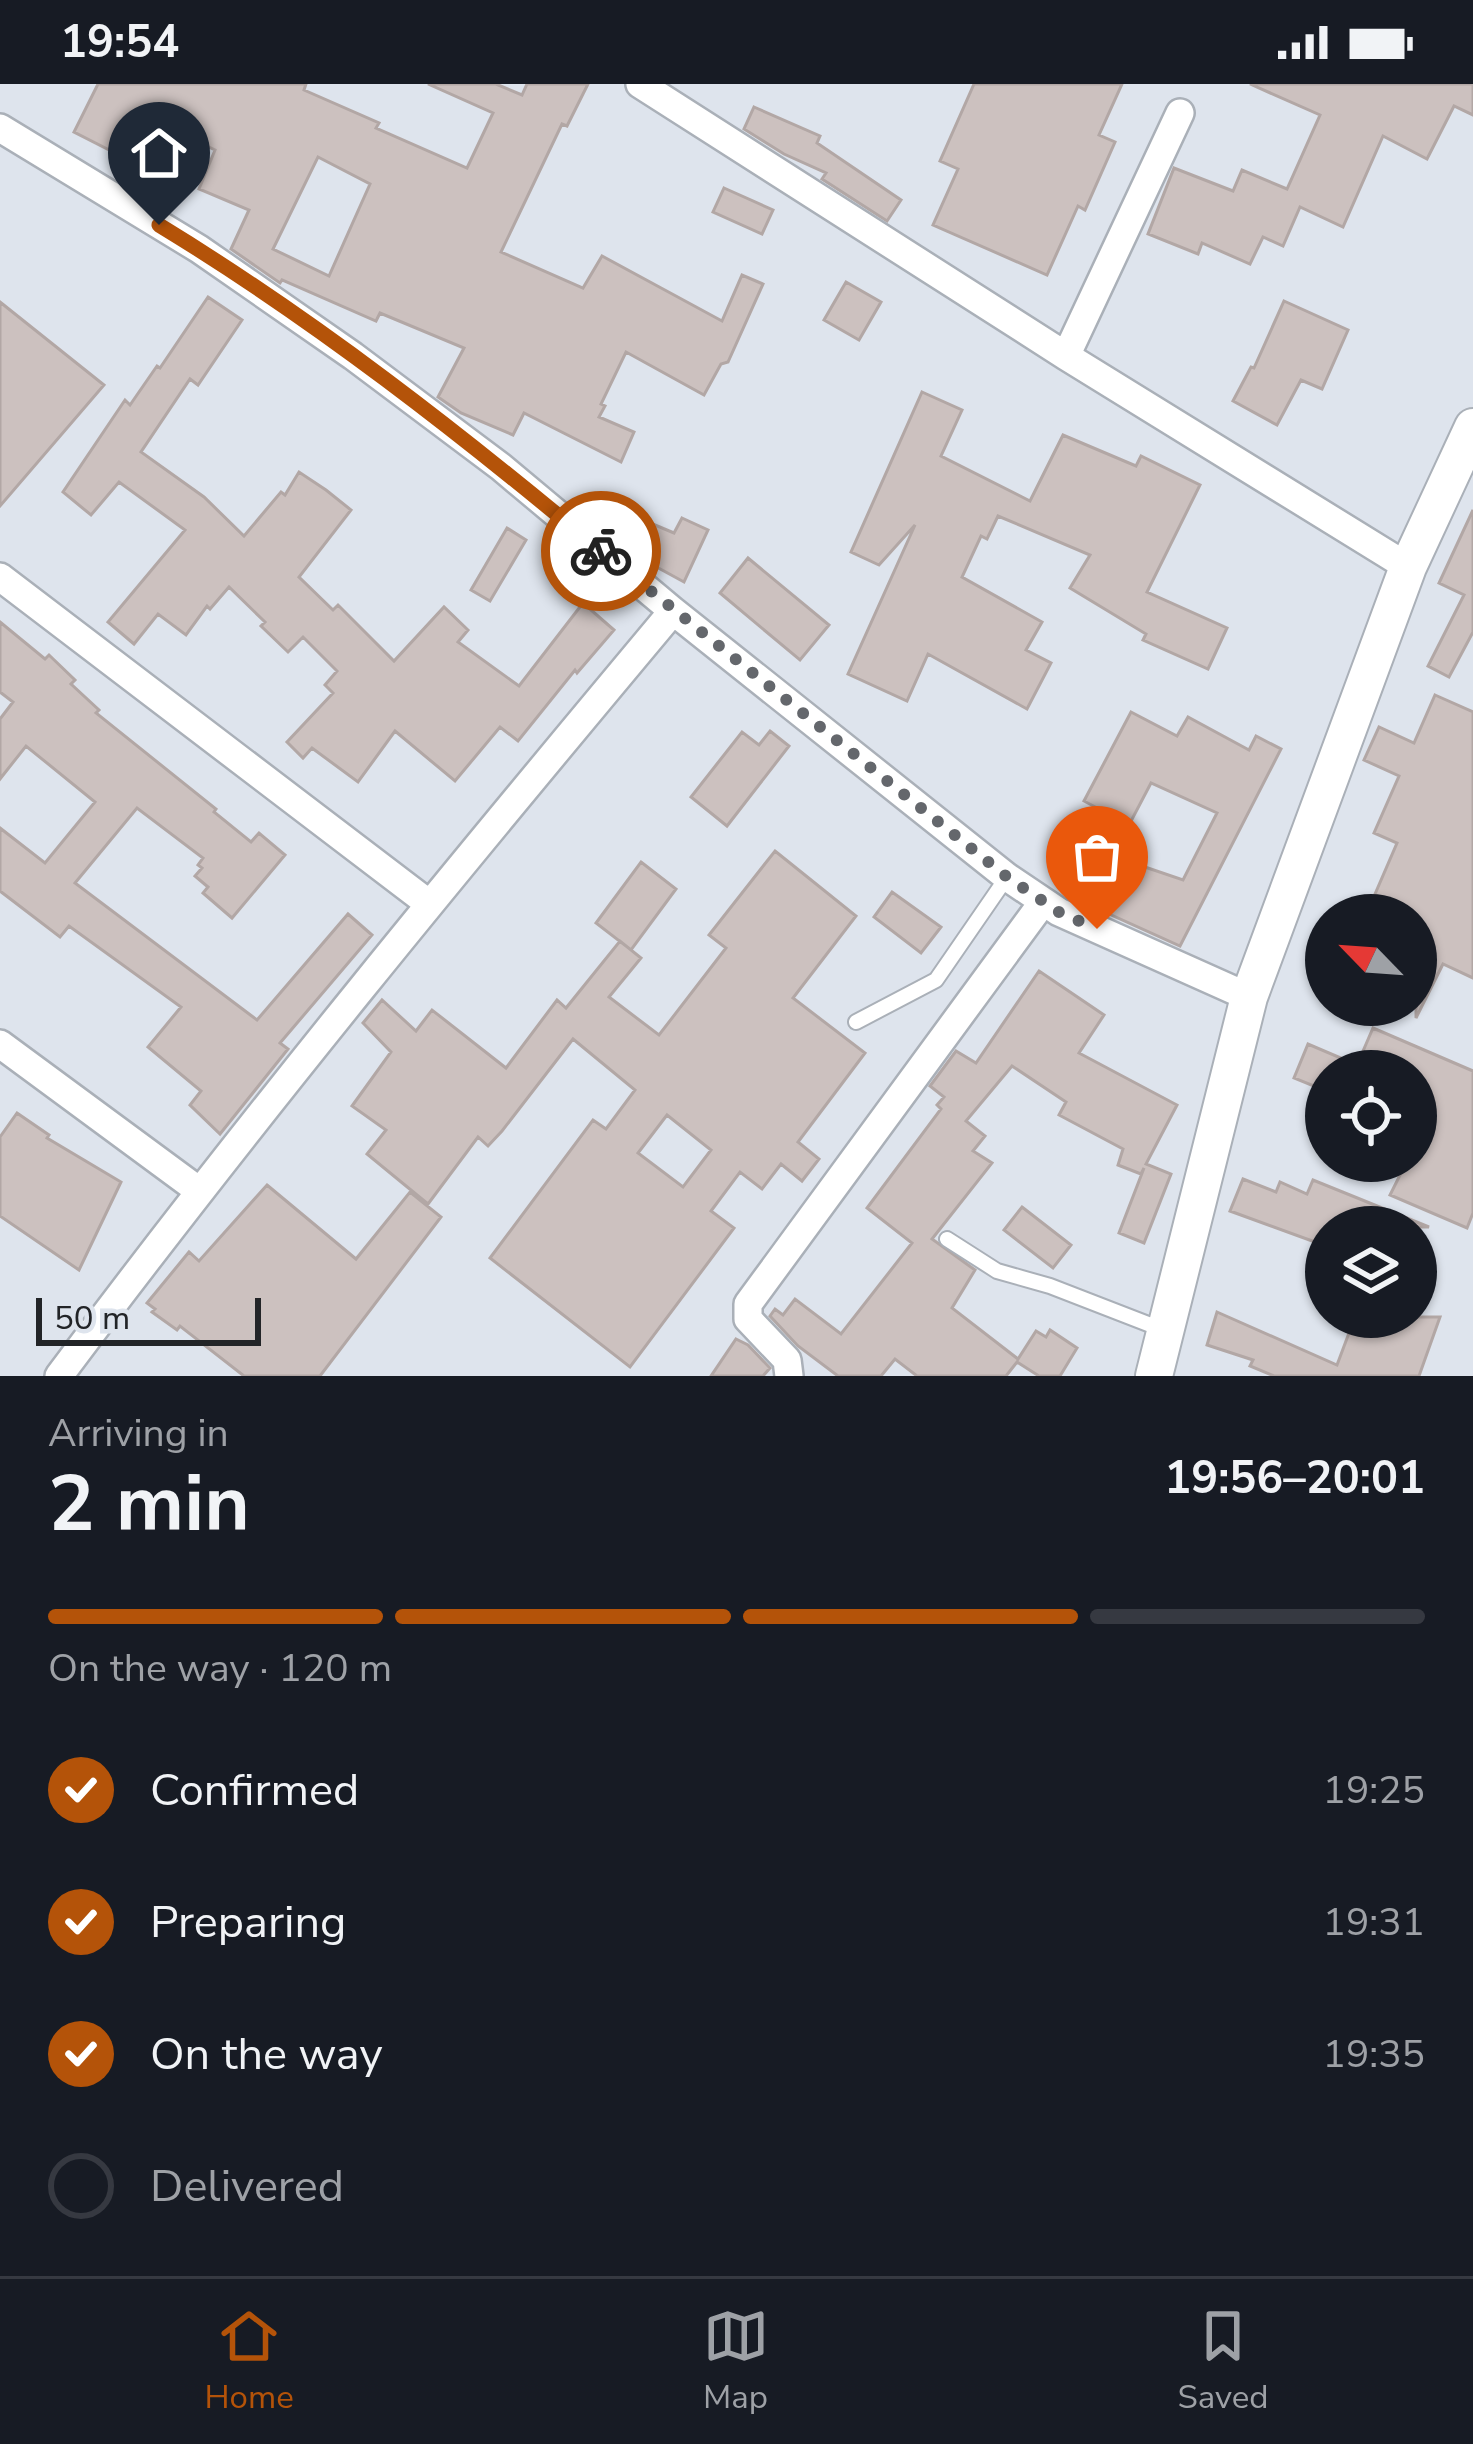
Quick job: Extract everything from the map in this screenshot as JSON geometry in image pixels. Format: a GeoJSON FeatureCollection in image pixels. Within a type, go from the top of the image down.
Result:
{"type":"FeatureCollection","features":[{"type":"Feature","properties":{"kind":"street"},"geometry":{"type":"LineString","coordinates":[[640,84],[1408,567]]}},
{"type":"Feature","properties":{"kind":"street"},"geometry":{"type":"LineString","coordinates":[[1066,356],[1180,113]]}},
{"type":"Feature","properties":{"kind":"street"},"geometry":{"type":"LineString","coordinates":[[0,128],[199,250],[353,356],[501,467],[1007,877],[1043,902],[1249,998]]}},
{"type":"Feature","properties":{"kind":"street"},"geometry":{"type":"LineString","coordinates":[[1154,1376],[1249,998],[1408,567],[1473,428]]}},
{"type":"Feature","properties":{"kind":"street"},"geometry":{"type":"LineString","coordinates":[[0,577],[428,903]]}},
{"type":"Feature","properties":{"kind":"street"},"geometry":{"type":"LineString","coordinates":[[58,1376],[198,1190],[428,903],[673,610]]}},
{"type":"Feature","properties":{"kind":"street"},"geometry":{"type":"LineString","coordinates":[[789,1376],[787,1360],[748,1318],[748,1304],[1043,902]]}},
{"type":"Feature","properties":{"kind":"street"},"geometry":{"type":"LineString","coordinates":[[0,1044],[198,1190]]}},
{"type":"Feature","properties":{"kind":"lane"},"geometry":{"type":"LineString","coordinates":[[856,1022],[936,980],[1007,877]]}},
{"type":"Feature","properties":{"kind":"lane"},"geometry":{"type":"LineString","coordinates":[[947,1239],[997,1270],[1166,1331]]}},
{"type":"Feature","properties":{"kind":"building"},"geometry":{"type":"Polygon","coordinates":[[[98,84],[306,84],[304,90],[379,123],[376,128],[467,168],[493,113],[428,84],[496,84],[522,95],[527,84],[588,84],[567,126],[562,124],[501,252],[583,288],[602,256],[722,321],[742,275],[763,284],[728,362],[721,364],[704,395],[626,352],[599,417],[634,432],[621,462],[524,413],[513,435],[461,413],[438,397],[464,348],[380,313],[376,321],[280,283],[231,249],[249,210],[199,189],[215,150],[141,115],[121,156],[74,132],[98,84]],[[318,157],[273,249],[329,276],[370,184],[318,157]]]}},
{"type":"Feature","properties":{"kind":"building"},"geometry":{"type":"Polygon","coordinates":[[[974,84],[1122,84],[1099,135],[1115,142],[1085,210],[1078,206],[1047,275],[933,225],[958,169],[940,161],[974,84]]]}},
{"type":"Feature","properties":{"kind":"building"},"geometry":{"type":"Polygon","coordinates":[[[1250,84],[1473,84],[1473,115],[1454,106],[1427,159],[1383,136],[1343,227],[1300,207],[1283,246],[1263,237],[1250,264],[1202,243],[1198,254],[1148,234],[1174,168],[1233,191],[1242,170],[1287,189],[1320,115],[1250,84]]]}},
{"type":"Feature","properties":{"kind":"building"},"geometry":{"type":"Polygon","coordinates":[[[754,107],[820,136],[817,143],[901,200],[887,221],[822,179],[826,173],[744,129],[754,107]]]}},
{"type":"Feature","properties":{"kind":"building"},"geometry":{"type":"Polygon","coordinates":[[[724,188],[773,210],[762,234],[713,212],[724,188]]]}},
{"type":"Feature","properties":{"kind":"building"},"geometry":{"type":"Polygon","coordinates":[[[846,282],[881,302],[859,340],[824,320],[846,282]]]}},
{"type":"Feature","properties":{"kind":"building"},"geometry":{"type":"Polygon","coordinates":[[[208,297],[242,320],[198,385],[190,379],[141,452],[204,497],[244,536],[281,492],[285,495],[299,472],[351,510],[299,577],[333,610],[338,605],[394,661],[444,607],[468,630],[458,642],[519,686],[583,603],[614,630],[518,741],[500,727],[455,781],[395,731],[358,782],[312,748],[303,758],[287,742],[333,693],[325,685],[337,671],[303,637],[288,652],[229,587],[210,609],[207,606],[186,635],[158,614],[134,644],[108,622],[185,530],[119,482],[91,515],[63,492],[125,400],[130,405],[160,368],[208,297]]]}},
{"type":"Feature","properties":{"kind":"building"},"geometry":{"type":"Polygon","coordinates":[[[1284,301],[1348,330],[1322,389],[1301,380],[1277,425],[1233,401],[1254,368],[1284,301]]]}},
{"type":"Feature","properties":{"kind":"building"},"geometry":{"type":"Polygon","coordinates":[[[0,302],[104,385],[0,506],[0,302]]]}},
{"type":"Feature","properties":{"kind":"building"},"geometry":{"type":"Polygon","coordinates":[[[922,392],[962,410],[941,456],[1030,501],[1063,435],[1136,466],[1141,456],[1200,485],[1147,592],[1227,628],[1208,669],[1143,640],[1146,634],[1070,588],[1090,555],[998,516],[987,539],[981,536],[962,577],[1042,622],[1026,650],[1051,663],[1027,709],[928,654],[907,701],[848,674],[915,525],[879,565],[851,552],[922,392]]]}},
{"type":"Feature","properties":{"kind":"building"},"geometry":{"type":"Polygon","coordinates":[[[1473,510],[1473,632],[1449,677],[1428,666],[1464,595],[1439,583],[1473,510]]]}},
{"type":"Feature","properties":{"kind":"building"},"geometry":{"type":"Polygon","coordinates":[[[682,518],[708,530],[684,582],[633,554],[648,522],[674,533],[682,518]]]}},
{"type":"Feature","properties":{"kind":"building"},"geometry":{"type":"Polygon","coordinates":[[[507,528],[526,540],[490,601],[471,590],[507,528]]]}},
{"type":"Feature","properties":{"kind":"building"},"geometry":{"type":"Polygon","coordinates":[[[748,558],[829,625],[800,660],[720,593],[748,558]]]}},
{"type":"Feature","properties":{"kind":"building"},"geometry":{"type":"Polygon","coordinates":[[[0,622],[45,659],[49,655],[75,680],[71,684],[99,710],[96,713],[214,812],[251,842],[259,833],[285,855],[232,918],[203,893],[208,887],[195,876],[203,858],[137,808],[75,883],[257,1020],[348,914],[372,935],[280,1043],[288,1049],[220,1134],[190,1105],[201,1091],[148,1047],[181,1007],[69,926],[60,937],[0,891],[0,828],[45,863],[95,802],[26,746],[0,779],[0,719],[13,702],[0,692],[0,622]]]}},
{"type":"Feature","properties":{"kind":"building"},"geometry":{"type":"Polygon","coordinates":[[[1435,695],[1473,712],[1473,978],[1443,964],[1437,976],[1437,894],[1375,894],[1397,843],[1374,833],[1399,776],[1364,760],[1379,727],[1414,743],[1435,695]]]}},
{"type":"Feature","properties":{"kind":"building"},"geometry":{"type":"Polygon","coordinates":[[[1131,712],[1177,736],[1188,717],[1249,750],[1256,736],[1281,749],[1180,946],[1107,913],[1120,887],[1129,892],[1139,865],[1183,880],[1217,813],[1151,783],[1129,825],[1084,801],[1131,712]]]}},
{"type":"Feature","properties":{"kind":"building"},"geometry":{"type":"Polygon","coordinates":[[[770,731],[789,746],[727,826],[691,797],[742,732],[759,745],[770,731]]]}},
{"type":"Feature","properties":{"kind":"building"},"geometry":{"type":"Polygon","coordinates":[[[775,851],[856,916],[793,998],[865,1053],[798,1142],[819,1159],[802,1181],[781,1164],[762,1189],[740,1172],[711,1211],[734,1228],[630,1367],[490,1258],[593,1120],[606,1129],[635,1090],[573,1039],[502,1131],[488,1146],[478,1137],[428,1204],[367,1154],[386,1130],[352,1106],[391,1052],[363,1023],[382,1000],[416,1031],[432,1010],[506,1068],[557,1000],[566,1008],[620,941],[641,958],[609,997],[659,1035],[726,948],[709,935],[775,851]],[[667,1115],[638,1153],[683,1187],[711,1150],[667,1115]]]}},
{"type":"Feature","properties":{"kind":"building"},"geometry":{"type":"Polygon","coordinates":[[[641,862],[676,889],[631,950],[596,923],[641,862]]]}},
{"type":"Feature","properties":{"kind":"building"},"geometry":{"type":"Polygon","coordinates":[[[892,892],[941,927],[921,953],[874,917],[892,892]]]}},
{"type":"Feature","properties":{"kind":"building"},"geometry":{"type":"Polygon","coordinates":[[[1039,971],[1104,1015],[1079,1053],[1177,1105],[1146,1164],[1171,1174],[1144,1243],[1119,1233],[1144,1168],[1141,1174],[1118,1165],[1123,1149],[1059,1115],[1066,1102],[1012,1066],[966,1121],[985,1136],[973,1151],[992,1163],[932,1239],[975,1270],[952,1308],[1018,1359],[1036,1331],[1046,1337],[1050,1330],[1077,1348],[1060,1376],[1039,1376],[1017,1362],[1006,1376],[917,1376],[895,1359],[881,1376],[838,1376],[798,1346],[770,1316],[775,1309],[783,1315],[795,1299],[841,1334],[912,1243],[867,1208],[941,1109],[937,1105],[944,1097],[930,1086],[956,1051],[976,1063],[1039,971]]]}},
{"type":"Feature","properties":{"kind":"building"},"geometry":{"type":"Polygon","coordinates":[[[1373,1028],[1424,1050],[1363,1050],[1373,1028]]]}},
{"type":"Feature","properties":{"kind":"building"},"geometry":{"type":"Polygon","coordinates":[[[1305,1051],[1305,1082],[1294,1078],[1305,1051]]]}},
{"type":"Feature","properties":{"kind":"building"},"geometry":{"type":"Polygon","coordinates":[[[1437,1056],[1473,1071],[1473,1213],[1467,1228],[1437,1215],[1437,1206],[1416,1206],[1390,1195],[1396,1182],[1437,1182],[1437,1056]]]}},
{"type":"Feature","properties":{"kind":"building"},"geometry":{"type":"Polygon","coordinates":[[[17,1113],[47,1138],[121,1182],[79,1270],[0,1216],[0,1137],[17,1113]]]}},
{"type":"Feature","properties":{"kind":"building"},"geometry":{"type":"Polygon","coordinates":[[[1243,1179],[1276,1192],[1280,1182],[1307,1194],[1312,1182],[1318,1182],[1377,1206],[1305,1206],[1305,1238],[1230,1211],[1243,1179]]]}},
{"type":"Feature","properties":{"kind":"building"},"geometry":{"type":"Polygon","coordinates":[[[267,1185],[356,1259],[410,1192],[441,1217],[320,1376],[244,1376],[180,1326],[177,1330],[152,1312],[155,1309],[147,1303],[189,1252],[199,1261],[267,1185]]]}},
{"type":"Feature","properties":{"kind":"building"},"geometry":{"type":"Polygon","coordinates":[[[1022,1207],[1071,1245],[1053,1268],[1004,1230],[1022,1207]]]}},
{"type":"Feature","properties":{"kind":"building"},"geometry":{"type":"Polygon","coordinates":[[[1217,1312],[1337,1365],[1347,1338],[1433,1338],[1419,1376],[1274,1376],[1250,1366],[1253,1360],[1207,1345],[1217,1312]]]}},
{"type":"Feature","properties":{"kind":"building"},"geometry":{"type":"Polygon","coordinates":[[[736,1339],[770,1368],[763,1376],[711,1376],[736,1339]]]}},
{"type":"Feature","properties":{"kind":"way so far"},"geometry":{"type":"LineString","coordinates":[[601,551],[1007,877],[1059,912],[1097,929]]}},
{"type":"Feature","properties":{"kind":"route"},"geometry":{"type":"LineString","coordinates":[[159,225],[353,356],[501,467],[601,551]]}}]}
